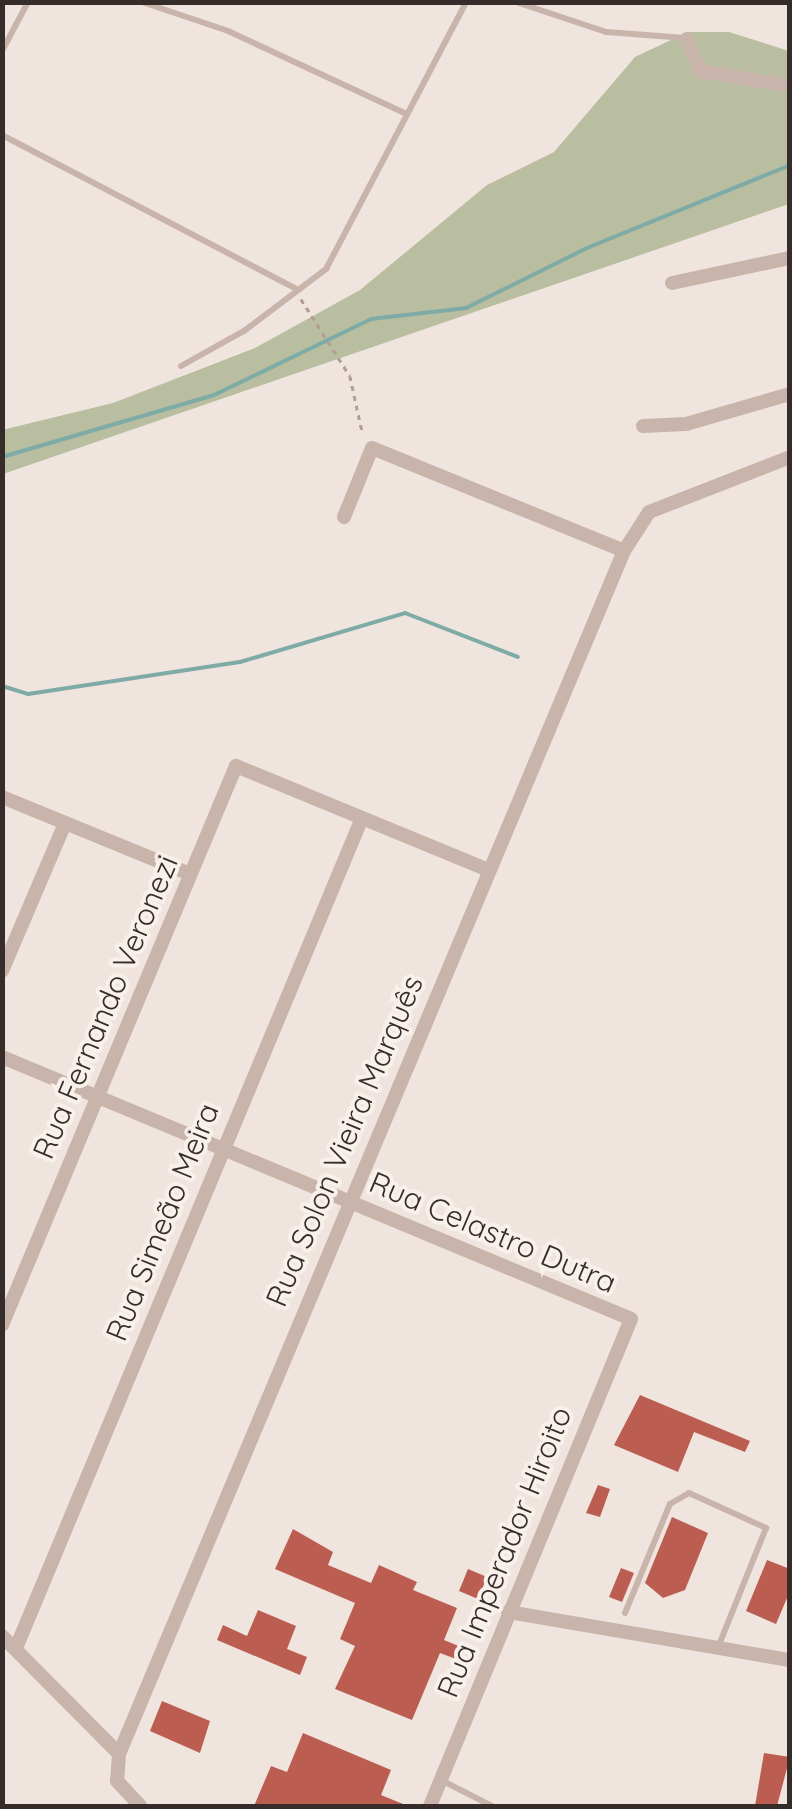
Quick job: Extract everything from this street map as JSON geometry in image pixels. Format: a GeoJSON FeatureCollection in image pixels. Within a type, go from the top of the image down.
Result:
{"type":"FeatureCollection","features":[{"type":"Feature","properties":{"kind":"street"},"geometry":{"type":"LineString","coordinates":[[687,39],[700,71],[790,86]]}},
{"type":"Feature","properties":{"kind":"street"},"geometry":{"type":"LineString","coordinates":[[672,282],[790,258]]}},
{"type":"Feature","properties":{"kind":"street"},"geometry":{"type":"LineString","coordinates":[[643,426],[686,424],[790,394]]}},
{"type":"Feature","properties":{"kind":"street"},"geometry":{"type":"LineString","coordinates":[[344,517],[372,448],[624,551]]}},
{"type":"Feature","properties":{"kind":"street","name":"Rua Solon Vieira Marquês"},"geometry":{"type":"LineString","coordinates":[[119,1754],[624,551],[650,512],[790,457]]}},
{"type":"Feature","properties":{"kind":"street","name":"Rua Fernando Veronezi"},"geometry":{"type":"LineString","coordinates":[[2,1325],[236,766],[362,818]]}},
{"type":"Feature","properties":{"kind":"street"},"geometry":{"type":"LineString","coordinates":[[2,797],[190,874]]}},
{"type":"Feature","properties":{"kind":"street"},"geometry":{"type":"LineString","coordinates":[[362,818],[488,870]]}},
{"type":"Feature","properties":{"kind":"street","name":"Rua Simeão Meira"},"geometry":{"type":"LineString","coordinates":[[16,1648],[362,818]]}},
{"type":"Feature","properties":{"kind":"street"},"geometry":{"type":"LineString","coordinates":[[2,971],[64,822]]}},
{"type":"Feature","properties":{"kind":"street","name":"Rua Celastro Dutra"},"geometry":{"type":"LineString","coordinates":[[2,1057],[630,1319]]}},
{"type":"Feature","properties":{"kind":"street","name":"Rua Imperador Hiroito"},"geometry":{"type":"LineString","coordinates":[[430,1806],[630,1319]]}},
{"type":"Feature","properties":{"kind":"street"},"geometry":{"type":"LineString","coordinates":[[508,1612],[790,1660]]}},
{"type":"Feature","properties":{"kind":"street"},"geometry":{"type":"LineString","coordinates":[[2,1636],[119,1754],[117,1780],[140,1806]]}},
{"type":"Feature","properties":{"kind":"lane"},"geometry":{"type":"LineString","coordinates":[[3,50],[28,2]]}},
{"type":"Feature","properties":{"kind":"lane"},"geometry":{"type":"LineString","coordinates":[[142,2],[228,31],[408,114]]}},
{"type":"Feature","properties":{"kind":"lane"},"geometry":{"type":"LineString","coordinates":[[181,366],[244,331],[326,269],[348,238],[466,2]]}},
{"type":"Feature","properties":{"kind":"lane"},"geometry":{"type":"LineString","coordinates":[[516,2],[606,32],[687,39]]}},
{"type":"Feature","properties":{"kind":"lane"},"geometry":{"type":"LineString","coordinates":[[2,135],[297,289]]}},
{"type":"Feature","properties":{"kind":"lane"},"geometry":{"type":"LineString","coordinates":[[624,1613],[670,1504],[689,1493],[766,1528],[718,1648]]}},
{"type":"Feature","properties":{"kind":"lane"},"geometry":{"type":"LineString","coordinates":[[440,1780],[492,1806]]}},
{"type":"Feature","properties":{"kind":"path"},"geometry":{"type":"LineString","coordinates":[[297,289],[350,376],[364,418],[360,444]]}},
{"type":"Feature","properties":{"kind":"green space"},"geometry":{"type":"Polygon","coordinates":[[[688,32],[729,32],[789,51],[789,204],[3,474],[2,430],[113,403],[255,348],[360,290],[487,185],[554,152],[635,57],[688,32]]]}},
{"type":"Feature","properties":{"kind":"building"},"geometry":{"type":"Polygon","coordinates":[[[640,1395],[750,1441],[745,1452],[694,1432],[678,1472],[614,1445],[640,1395]]]}},
{"type":"Feature","properties":{"kind":"building"},"geometry":{"type":"Polygon","coordinates":[[[598,1485],[610,1489],[600,1517],[586,1513],[598,1485]]]}},
{"type":"Feature","properties":{"kind":"building"},"geometry":{"type":"Polygon","coordinates":[[[672,1517],[708,1533],[685,1590],[663,1598],[645,1583],[672,1517]]]}},
{"type":"Feature","properties":{"kind":"building"},"geometry":{"type":"Polygon","coordinates":[[[293,1529],[333,1552],[328,1565],[371,1583],[379,1565],[417,1582],[413,1590],[457,1608],[444,1640],[461,1647],[456,1659],[440,1653],[412,1720],[335,1689],[355,1646],[340,1639],[355,1603],[275,1569],[293,1529]]]}},
{"type":"Feature","properties":{"kind":"building"},"geometry":{"type":"Polygon","coordinates":[[[767,1560],[790,1569],[790,1591],[776,1624],[746,1611],[767,1560]]]}},
{"type":"Feature","properties":{"kind":"building"},"geometry":{"type":"Polygon","coordinates":[[[621,1568],[634,1573],[622,1602],[609,1597],[621,1568]]]}},
{"type":"Feature","properties":{"kind":"building"},"geometry":{"type":"Polygon","coordinates":[[[468,1569],[487,1577],[478,1599],[459,1591],[468,1569]]]}},
{"type":"Feature","properties":{"kind":"building"},"geometry":{"type":"Polygon","coordinates":[[[258,1610],[296,1626],[287,1649],[307,1657],[300,1675],[217,1640],[223,1625],[247,1636],[258,1610]]]}},
{"type":"Feature","properties":{"kind":"building"},"geometry":{"type":"Polygon","coordinates":[[[162,1701],[210,1721],[200,1753],[150,1731],[162,1701]]]}},
{"type":"Feature","properties":{"kind":"building"},"geometry":{"type":"Polygon","coordinates":[[[303,1733],[391,1770],[381,1795],[408,1806],[254,1806],[271,1766],[287,1772],[303,1733]]]}},
{"type":"Feature","properties":{"kind":"building"},"geometry":{"type":"Polygon","coordinates":[[[764,1753],[790,1757],[777,1806],[755,1806],[764,1753]]]}},
{"type":"Feature","properties":{"kind":"waterway"},"geometry":{"type":"LineString","coordinates":[[2,457],[214,395],[371,319],[466,308],[587,248],[790,165]]}},
{"type":"Feature","properties":{"kind":"waterway"},"geometry":{"type":"LineString","coordinates":[[2,686],[28,694],[240,662],[405,613],[518,657]]}}]}
